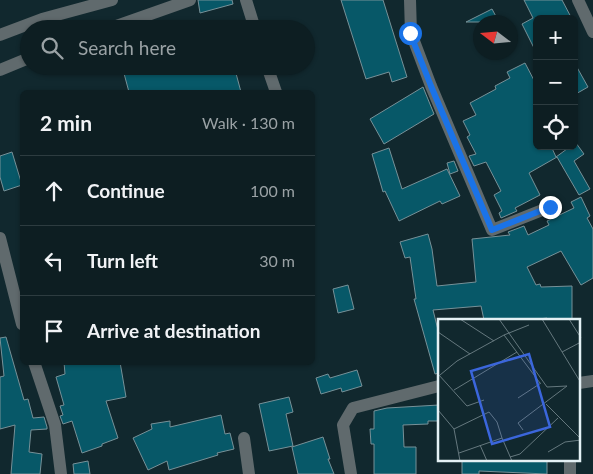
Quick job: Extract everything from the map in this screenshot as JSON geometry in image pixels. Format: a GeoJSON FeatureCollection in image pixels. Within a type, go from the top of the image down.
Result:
{"type":"FeatureCollection","features":[{"type":"Feature","properties":{"kind":"street"},"geometry":{"type":"LineString","coordinates":[[39,20],[112,0]]}},
{"type":"Feature","properties":{"kind":"street"},"geometry":{"type":"LineString","coordinates":[[133,20],[190,0]]}},
{"type":"Feature","properties":{"kind":"street"},"geometry":{"type":"LineString","coordinates":[[246,0],[252,20]]}},
{"type":"Feature","properties":{"kind":"street"},"geometry":{"type":"LineString","coordinates":[[410,0],[410,33],[492,230],[550,207]]}},
{"type":"Feature","properties":{"kind":"street"},"geometry":{"type":"LineString","coordinates":[[578,0],[593,32]]}},
{"type":"Feature","properties":{"kind":"street"},"geometry":{"type":"LineString","coordinates":[[0,35],[20,27]]}},
{"type":"Feature","properties":{"kind":"street"},"geometry":{"type":"LineString","coordinates":[[0,70],[20,62]]}},
{"type":"Feature","properties":{"kind":"street"},"geometry":{"type":"LineString","coordinates":[[270,75],[275,90]]}},
{"type":"Feature","properties":{"kind":"street"},"geometry":{"type":"LineString","coordinates":[[0,238],[20,316]]}},
{"type":"Feature","properties":{"kind":"street"},"geometry":{"type":"LineString","coordinates":[[35,365],[55,425],[61,474]]}},
{"type":"Feature","properties":{"kind":"street"},"geometry":{"type":"LineString","coordinates":[[580,383],[593,381]]}},
{"type":"Feature","properties":{"kind":"street"},"geometry":{"type":"LineString","coordinates":[[351,474],[343,425],[353,408],[438,386]]}},
{"type":"Feature","properties":{"kind":"street"},"geometry":{"type":"LineString","coordinates":[[244,438],[249,474]]}},
{"type":"Feature","properties":{"kind":"building"},"geometry":{"type":"Polygon","coordinates":[[[198,0],[232,0],[233,4],[200,13],[198,0]]]}},
{"type":"Feature","properties":{"kind":"building"},"geometry":{"type":"Polygon","coordinates":[[[341,0],[383,0],[407,77],[392,82],[389,72],[366,79],[341,0]]]}},
{"type":"Feature","properties":{"kind":"building"},"geometry":{"type":"Polygon","coordinates":[[[524,0],[562,0],[570,15],[533,15],[533,18],[524,0]]]}},
{"type":"Feature","properties":{"kind":"building"},"geometry":{"type":"Polygon","coordinates":[[[492,9],[495,15],[480,15],[492,9]]]}},
{"type":"Feature","properties":{"kind":"building"},"geometry":{"type":"Polygon","coordinates":[[[533,18],[533,46],[522,24],[533,18]]]}},
{"type":"Feature","properties":{"kind":"building"},"geometry":{"type":"Polygon","coordinates":[[[525,63],[533,78],[533,150],[553,150],[556,157],[566,150],[578,150],[578,146],[584,154],[574,161],[590,189],[579,195],[557,157],[529,173],[540,195],[515,208],[517,211],[501,218],[499,213],[502,211],[494,195],[501,191],[486,162],[474,166],[469,156],[476,154],[467,137],[470,135],[463,121],[476,115],[470,103],[496,89],[495,86],[510,78],[507,72],[525,63]]]}},
{"type":"Feature","properties":{"kind":"building"},"geometry":{"type":"Polygon","coordinates":[[[578,69],[588,87],[578,93],[578,69]]]}},
{"type":"Feature","properties":{"kind":"building"},"geometry":{"type":"Polygon","coordinates":[[[124,75],[236,75],[240,90],[128,90],[124,75]]]}},
{"type":"Feature","properties":{"kind":"building"},"geometry":{"type":"Polygon","coordinates":[[[423,87],[434,114],[384,144],[370,119],[423,87]]]}},
{"type":"Feature","properties":{"kind":"building"},"geometry":{"type":"Polygon","coordinates":[[[389,148],[402,189],[447,169],[460,196],[442,204],[440,201],[399,221],[385,191],[383,192],[372,154],[389,148]]]}},
{"type":"Feature","properties":{"kind":"building"},"geometry":{"type":"Polygon","coordinates":[[[12,152],[20,178],[20,186],[4,191],[0,177],[0,156],[12,152]]]}},
{"type":"Feature","properties":{"kind":"building"},"geometry":{"type":"Polygon","coordinates":[[[454,161],[458,171],[450,174],[447,163],[454,161]]]}},
{"type":"Feature","properties":{"kind":"building"},"geometry":{"type":"Polygon","coordinates":[[[581,197],[590,216],[587,218],[593,229],[593,278],[581,285],[561,251],[527,267],[536,285],[540,284],[541,287],[572,286],[572,319],[484,319],[481,306],[433,310],[438,330],[438,373],[435,374],[414,299],[416,299],[410,257],[405,258],[400,242],[428,234],[437,286],[476,282],[472,239],[510,235],[508,232],[524,226],[528,235],[549,225],[547,221],[574,208],[571,202],[581,197]]]}},
{"type":"Feature","properties":{"kind":"building"},"geometry":{"type":"Polygon","coordinates":[[[348,285],[354,309],[338,313],[333,289],[348,285]]]}},
{"type":"Feature","properties":{"kind":"building"},"geometry":{"type":"Polygon","coordinates":[[[6,337],[24,400],[28,399],[33,418],[44,417],[47,427],[47,429],[31,430],[29,452],[42,454],[40,474],[11,474],[15,425],[0,429],[0,377],[4,376],[0,338],[6,337]]]}},
{"type":"Feature","properties":{"kind":"building"},"geometry":{"type":"Polygon","coordinates":[[[64,365],[121,365],[126,397],[106,401],[118,438],[82,453],[72,421],[63,424],[60,416],[63,415],[60,406],[64,405],[56,377],[65,374],[64,365]]]}},
{"type":"Feature","properties":{"kind":"building"},"geometry":{"type":"Polygon","coordinates":[[[357,370],[362,386],[342,392],[341,388],[321,394],[316,378],[328,374],[330,378],[357,370]]]}},
{"type":"Feature","properties":{"kind":"building"},"geometry":{"type":"Polygon","coordinates":[[[289,397],[293,412],[286,414],[293,446],[269,451],[259,404],[289,397]]]}},
{"type":"Feature","properties":{"kind":"building"},"geometry":{"type":"Polygon","coordinates":[[[438,405],[438,421],[428,421],[428,424],[403,425],[404,447],[416,447],[416,474],[374,474],[374,444],[371,444],[370,429],[374,429],[374,411],[387,408],[438,405]]]}},
{"type":"Feature","properties":{"kind":"building"},"geometry":{"type":"Polygon","coordinates":[[[221,415],[225,434],[230,433],[234,449],[169,470],[167,461],[148,470],[133,438],[152,429],[151,424],[170,421],[170,427],[221,415]]]}},
{"type":"Feature","properties":{"kind":"building"},"geometry":{"type":"Polygon","coordinates":[[[323,437],[334,474],[298,474],[292,447],[323,437]]]}},
{"type":"Feature","properties":{"kind":"building"},"geometry":{"type":"Polygon","coordinates":[[[88,461],[90,474],[74,474],[73,464],[88,461]]]}},
{"type":"Feature","properties":{"kind":"building"},"geometry":{"type":"Polygon","coordinates":[[[462,462],[547,462],[547,474],[479,471],[479,474],[462,474],[462,462]]]}},
{"type":"Feature","properties":{"kind":"route"},"geometry":{"type":"LineString","coordinates":[[410,33],[492,230],[550,207]]}}]}
